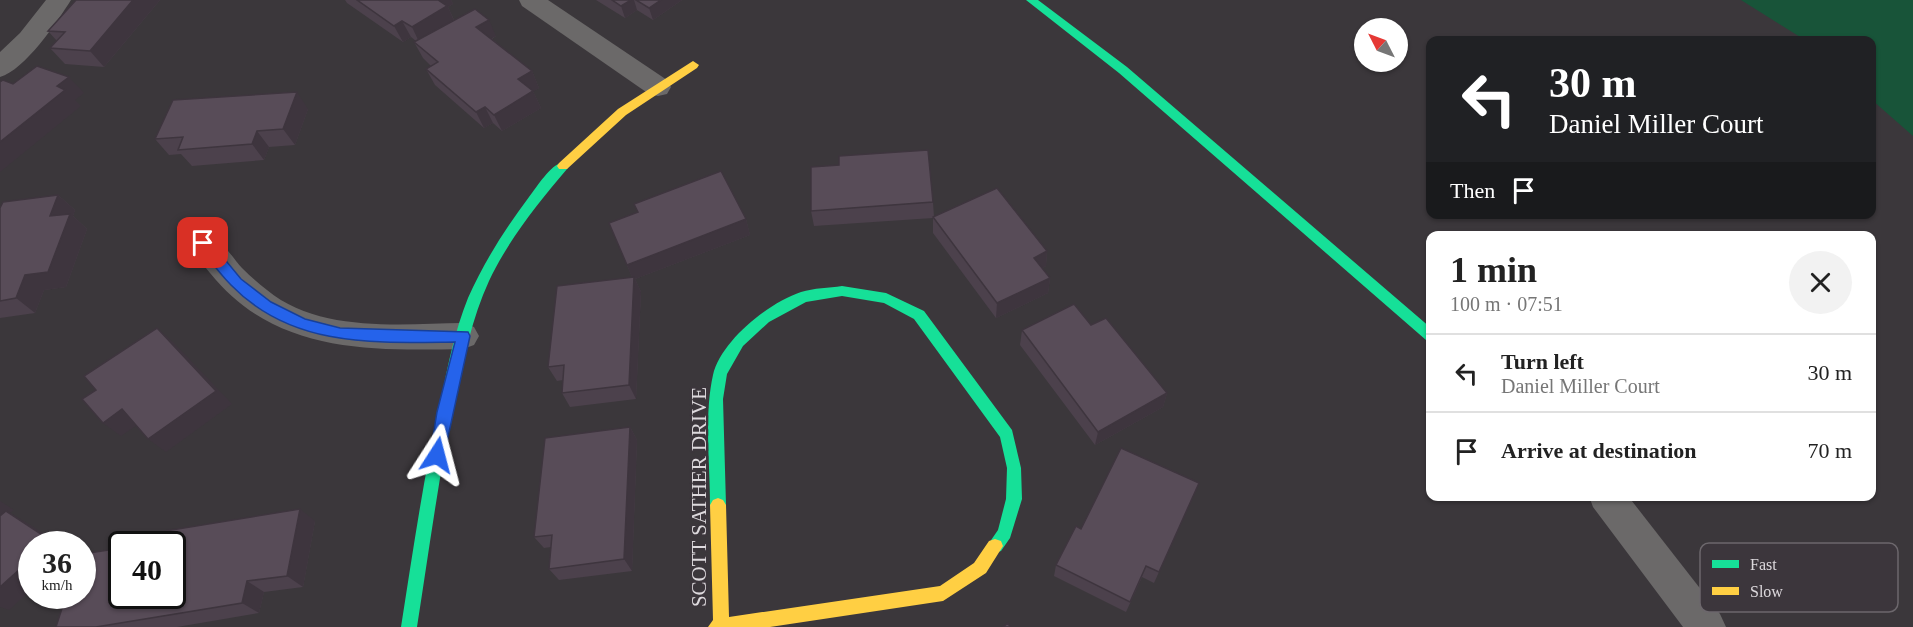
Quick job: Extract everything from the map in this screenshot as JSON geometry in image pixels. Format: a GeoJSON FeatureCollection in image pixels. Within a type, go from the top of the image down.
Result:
{"type":"FeatureCollection","features":[{"type":"Feature","properties":{"kind":"street"},"geometry":{"type":"LineString","coordinates":[[0,68],[29,39],[59,0]]}},
{"type":"Feature","properties":{"kind":"street"},"geometry":{"type":"LineString","coordinates":[[531,0],[658,87]]}},
{"type":"Feature","properties":{"kind":"street"},"geometry":{"type":"LineString","coordinates":[[1031,0],[1123,70],[1426,332]]}},
{"type":"Feature","properties":{"kind":"street"},"geometry":{"type":"LineString","coordinates":[[409,627],[444,412],[463,336],[478,290],[504,243],[536,198],[600,129],[693,65]]}},
{"type":"Feature","properties":{"kind":"street"},"geometry":{"type":"LineString","coordinates":[[203,243],[236,282],[266,306],[302,324],[350,335],[463,336]]}},
{"type":"Feature","properties":{"kind":"street","name":"SCOTT SATHER DRIVE"},"geometry":{"type":"LineString","coordinates":[[716,627],[943,593],[980,568],[1005,532],[1014,499],[1014,468],[1007,435],[919,315],[886,298],[842,291],[803,297],[764,318],[738,342],[720,373],[716,399],[721,626]]}},
{"type":"Feature","properties":{"kind":"street"},"geometry":{"type":"LineString","coordinates":[[1610,501],[1707,627]]}},
{"type":"Feature","properties":{"kind":"green space"},"geometry":{"type":"Polygon","coordinates":[[[1741,0],[1913,0],[1913,136],[1876,104],[1876,36],[1799,36],[1741,0]]]}},
{"type":"Feature","properties":{"kind":"building"},"geometry":{"type":"Polygon","coordinates":[[[76,0],[133,0],[90,51],[50,48],[65,32],[48,31],[76,0]]]}},
{"type":"Feature","properties":{"kind":"building"},"geometry":{"type":"Polygon","coordinates":[[[357,0],[438,0],[447,6],[412,27],[402,21],[394,26],[357,0]]]}},
{"type":"Feature","properties":{"kind":"building"},"geometry":{"type":"Polygon","coordinates":[[[612,0],[631,0],[621,6],[612,0]]]}},
{"type":"Feature","properties":{"kind":"building"},"geometry":{"type":"Polygon","coordinates":[[[636,0],[661,0],[649,8],[636,0]]]}},
{"type":"Feature","properties":{"kind":"building"},"geometry":{"type":"Polygon","coordinates":[[[475,9],[489,20],[476,27],[532,71],[518,79],[533,91],[494,115],[485,107],[476,112],[426,69],[438,62],[414,42],[475,9]]]}},
{"type":"Feature","properties":{"kind":"building"},"geometry":{"type":"Polygon","coordinates":[[[37,66],[69,77],[57,86],[65,90],[0,142],[0,82],[3,80],[13,84],[37,66]]]}},
{"type":"Feature","properties":{"kind":"building"},"geometry":{"type":"Polygon","coordinates":[[[297,92],[283,129],[257,131],[252,144],[178,150],[183,137],[155,139],[173,100],[297,92]]]}},
{"type":"Feature","properties":{"kind":"building"},"geometry":{"type":"Polygon","coordinates":[[[928,150],[933,202],[811,211],[811,167],[839,165],[839,156],[928,150]]]}},
{"type":"Feature","properties":{"kind":"building"},"geometry":{"type":"Polygon","coordinates":[[[721,171],[746,219],[627,265],[609,223],[638,212],[634,204],[721,171]]]}},
{"type":"Feature","properties":{"kind":"building"},"geometry":{"type":"Polygon","coordinates":[[[997,188],[1047,251],[1034,258],[1050,278],[997,303],[933,217],[997,188]]]}},
{"type":"Feature","properties":{"kind":"building"},"geometry":{"type":"Polygon","coordinates":[[[58,195],[50,216],[70,214],[48,272],[25,275],[16,298],[0,301],[0,208],[3,202],[58,195]]]}},
{"type":"Feature","properties":{"kind":"building"},"geometry":{"type":"Polygon","coordinates":[[[634,277],[629,385],[562,393],[564,365],[548,367],[557,286],[634,277]]]}},
{"type":"Feature","properties":{"kind":"building"},"geometry":{"type":"Polygon","coordinates":[[[1074,304],[1091,325],[1106,318],[1167,393],[1098,432],[1022,330],[1074,304]]]}},
{"type":"Feature","properties":{"kind":"building"},"geometry":{"type":"Polygon","coordinates":[[[157,328],[216,391],[148,439],[122,409],[103,423],[82,399],[96,390],[84,376],[157,328]]]}},
{"type":"Feature","properties":{"kind":"building"},"geometry":{"type":"Polygon","coordinates":[[[630,427],[624,559],[549,569],[552,535],[534,537],[545,438],[630,427]]]}},
{"type":"Feature","properties":{"kind":"building"},"geometry":{"type":"Polygon","coordinates":[[[1121,448],[1199,483],[1159,572],[1146,566],[1130,602],[1056,565],[1076,526],[1081,529],[1121,448]]]}},
{"type":"Feature","properties":{"kind":"building"},"geometry":{"type":"Polygon","coordinates":[[[300,509],[287,576],[247,581],[242,603],[96,627],[56,627],[62,609],[96,609],[96,552],[108,550],[108,609],[186,609],[186,531],[165,531],[300,509]]]}},
{"type":"Feature","properties":{"kind":"building"},"geometry":{"type":"Polygon","coordinates":[[[6,511],[36,531],[18,531],[18,571],[0,587],[0,516],[6,511]]]}},
{"type":"Feature","properties":{"kind":"traffic: fast"},"geometry":{"type":"LineString","coordinates":[[1031,0],[1123,70],[1426,332]]}},
{"type":"Feature","properties":{"kind":"traffic: fast"},"geometry":{"type":"LineString","coordinates":[[409,627],[439,445],[467,319],[483,280],[502,245],[537,196],[563,166]]}},
{"type":"Feature","properties":{"kind":"traffic: fast"},"geometry":{"type":"LineString","coordinates":[[718,505],[716,399],[720,373],[738,342],[764,318],[803,297],[842,291],[886,298],[919,315],[1007,435],[1014,468],[1014,499],[1005,533],[995,546]]}},
{"type":"Feature","properties":{"kind":"traffic: slow"},"geometry":{"type":"LineString","coordinates":[[563,166],[622,112],[693,65]]}},
{"type":"Feature","properties":{"kind":"traffic: slow"},"geometry":{"type":"LineString","coordinates":[[718,505],[721,626]]}},
{"type":"Feature","properties":{"kind":"traffic: slow"},"geometry":{"type":"LineString","coordinates":[[716,627],[943,593],[980,568],[995,546]]}},
{"type":"Feature","properties":{"kind":"route"},"geometry":{"type":"LineString","coordinates":[[203,243],[236,282],[266,306],[302,324],[340,334],[379,337],[463,336],[444,412],[437,455]]}}]}
